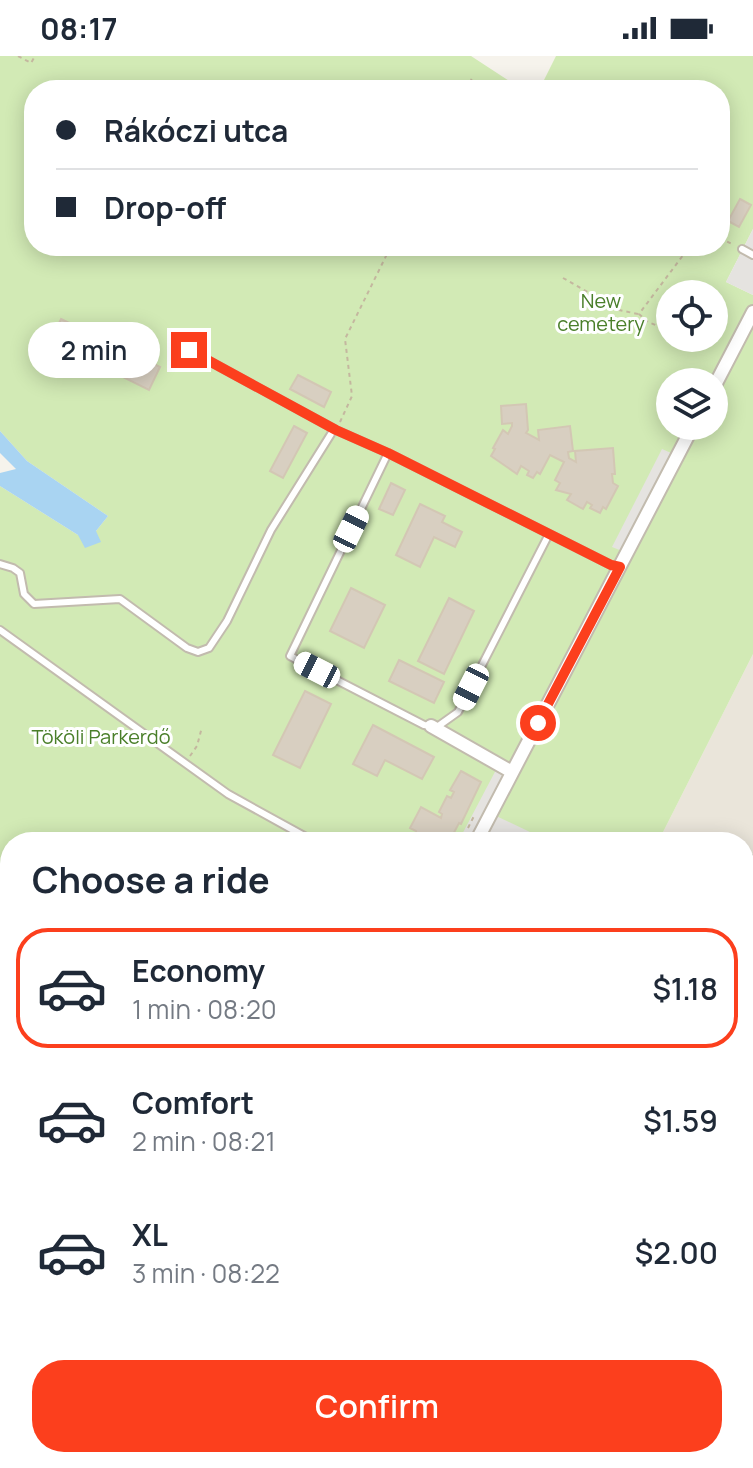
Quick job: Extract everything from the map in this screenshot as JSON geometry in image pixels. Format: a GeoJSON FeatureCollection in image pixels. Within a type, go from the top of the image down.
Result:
{"type":"FeatureCollection","features":[{"type":"Feature","properties":{"kind":"street"},"geometry":{"type":"LineString","coordinates":[[725,368],[749,328],[753,312]]}},
{"type":"Feature","properties":{"kind":"street"},"geometry":{"type":"LineString","coordinates":[[481,832],[686,440]]}},
{"type":"Feature","properties":{"kind":"street"},"geometry":{"type":"LineString","coordinates":[[431,726],[512,772]]}},
{"type":"Feature","properties":{"kind":"lane"},"geometry":{"type":"LineString","coordinates":[[742,249],[753,255]]}},
{"type":"Feature","properties":{"kind":"lane"},"geometry":{"type":"LineString","coordinates":[[189,350],[334,432],[388,453],[620,567]]}},
{"type":"Feature","properties":{"kind":"lane"},"geometry":{"type":"LineString","coordinates":[[0,564],[20,573],[24,594],[34,604],[120,599],[187,648],[198,652],[209,648],[227,621],[271,530],[334,432]]}},
{"type":"Feature","properties":{"kind":"lane"},"geometry":{"type":"LineString","coordinates":[[388,453],[290,656],[424,725],[437,727],[458,712],[549,534]]}},
{"type":"Feature","properties":{"kind":"lane"},"geometry":{"type":"LineString","coordinates":[[0,630],[228,794],[297,832]]}},
{"type":"Feature","properties":{"kind":"path"},"geometry":{"type":"LineString","coordinates":[[18,56],[31,63],[35,56]]}},
{"type":"Feature","properties":{"kind":"path"},"geometry":{"type":"LineString","coordinates":[[730,243],[742,249]]}},
{"type":"Feature","properties":{"kind":"path"},"geometry":{"type":"LineString","coordinates":[[334,432],[352,396],[345,339],[386,256]]}},
{"type":"Feature","properties":{"kind":"path"},"geometry":{"type":"LineString","coordinates":[[639,314],[682,256]]}},
{"type":"Feature","properties":{"kind":"path"},"geometry":{"type":"LineString","coordinates":[[563,278],[619,310],[639,314],[656,325]]}},
{"type":"Feature","properties":{"kind":"path"},"geometry":{"type":"LineString","coordinates":[[185,763],[197,746],[202,727]]}},
{"type":"Feature","properties":{"kind":"path"},"geometry":{"type":"LineString","coordinates":[[465,817],[471,821]]}},
{"type":"Feature","properties":{"kind":"shaded area"},"geometry":{"type":"Polygon","coordinates":[[[753,229],[753,295],[727,280],[753,229]]]}},
{"type":"Feature","properties":{"kind":"shaded area"},"geometry":{"type":"Polygon","coordinates":[[[662,449],[678,456],[627,553],[612,547],[662,449]]]}},
{"type":"Feature","properties":{"kind":"shaded area"},"geometry":{"type":"Polygon","coordinates":[[[753,654],[753,832],[663,832],[753,654]]]}},
{"type":"Feature","properties":{"kind":"shaded area"},"geometry":{"type":"Polygon","coordinates":[[[497,768],[507,772],[476,832],[463,832],[497,768]]]}},
{"type":"Feature","properties":{"kind":"shaded area"},"geometry":{"type":"Polygon","coordinates":[[[494,815],[530,832],[486,832],[494,815]]]}},
{"type":"Feature","properties":{"kind":"green space"},"geometry":{"type":"Polygon","coordinates":[[[0,56],[471,56],[508,80],[24,80],[24,256],[730,256],[730,80],[544,80],[556,56],[753,56],[753,229],[727,280],[656,280],[656,352],[728,352],[728,283],[753,295],[753,654],[663,832],[0,832],[0,486],[78,535],[96,531],[108,516],[27,461],[0,431],[0,56]]]}},
{"type":"Feature","properties":{"kind":"water"},"geometry":{"type":"Polygon","coordinates":[[[0,431],[27,461],[108,516],[96,531],[101,542],[85,548],[78,535],[0,486],[0,473],[16,469],[0,453],[0,431]]]}},
{"type":"Feature","properties":{"kind":"building"},"geometry":{"type":"Polygon","coordinates":[[[740,199],[751,205],[739,227],[730,222],[740,199]]]}},
{"type":"Feature","properties":{"kind":"building"},"geometry":{"type":"Polygon","coordinates":[[[61,319],[104,340],[107,333],[124,341],[121,348],[160,367],[149,390],[87,359],[83,366],[75,363],[79,356],[50,342],[61,319]]]}},
{"type":"Feature","properties":{"kind":"building"},"geometry":{"type":"Polygon","coordinates":[[[298,375],[331,392],[324,407],[290,389],[298,375]]]}},
{"type":"Feature","properties":{"kind":"building"},"geometry":{"type":"Polygon","coordinates":[[[526,404],[526,433],[539,440],[538,430],[570,426],[573,451],[568,452],[569,458],[576,462],[575,451],[613,448],[613,483],[618,486],[606,509],[603,507],[600,513],[590,508],[592,505],[587,502],[583,509],[567,500],[571,494],[556,490],[560,483],[555,480],[564,462],[550,455],[540,474],[537,472],[533,478],[521,466],[517,474],[491,456],[503,430],[508,434],[512,426],[512,423],[502,424],[501,406],[526,404]]]}},
{"type":"Feature","properties":{"kind":"building"},"geometry":{"type":"Polygon","coordinates":[[[294,426],[307,433],[283,478],[270,471],[294,426]]]}},
{"type":"Feature","properties":{"kind":"building"},"geometry":{"type":"Polygon","coordinates":[[[391,483],[405,490],[393,515],[379,509],[391,483]]]}},
{"type":"Feature","properties":{"kind":"building"},"geometry":{"type":"Polygon","coordinates":[[[420,504],[445,516],[442,522],[462,532],[455,547],[434,537],[420,567],[396,555],[420,504]]]}},
{"type":"Feature","properties":{"kind":"building"},"geometry":{"type":"Polygon","coordinates":[[[351,588],[385,605],[364,648],[330,631],[351,588]]]}},
{"type":"Feature","properties":{"kind":"building"},"geometry":{"type":"Polygon","coordinates":[[[449,598],[474,611],[444,674],[418,661],[449,598]]]}},
{"type":"Feature","properties":{"kind":"building"},"geometry":{"type":"Polygon","coordinates":[[[399,660],[444,682],[434,703],[389,681],[399,660]]]}},
{"type":"Feature","properties":{"kind":"building"},"geometry":{"type":"Polygon","coordinates":[[[305,691],[331,704],[300,768],[273,755],[305,691]]]}},
{"type":"Feature","properties":{"kind":"building"},"geometry":{"type":"Polygon","coordinates":[[[373,725],[434,757],[422,779],[385,760],[377,776],[353,764],[373,725]]]}},
{"type":"Feature","properties":{"kind":"building"},"geometry":{"type":"Polygon","coordinates":[[[461,771],[481,782],[454,832],[416,832],[410,828],[421,807],[441,818],[439,812],[447,796],[451,798],[454,792],[450,790],[461,771]]]}},
{"type":"Feature","properties":{"kind":"route"},"geometry":{"type":"LineString","coordinates":[[189,350],[336,430],[620,567],[538,723]]}},
{"type":"Feature","properties":{"kind":"park label","name":"New cemetery"},"geometry":{"type":"Point","coordinates":[601,312]}},
{"type":"Feature","properties":{"kind":"park label","name":"Tököli Parkerdő"},"geometry":{"type":"Point","coordinates":[101,736]}}]}
